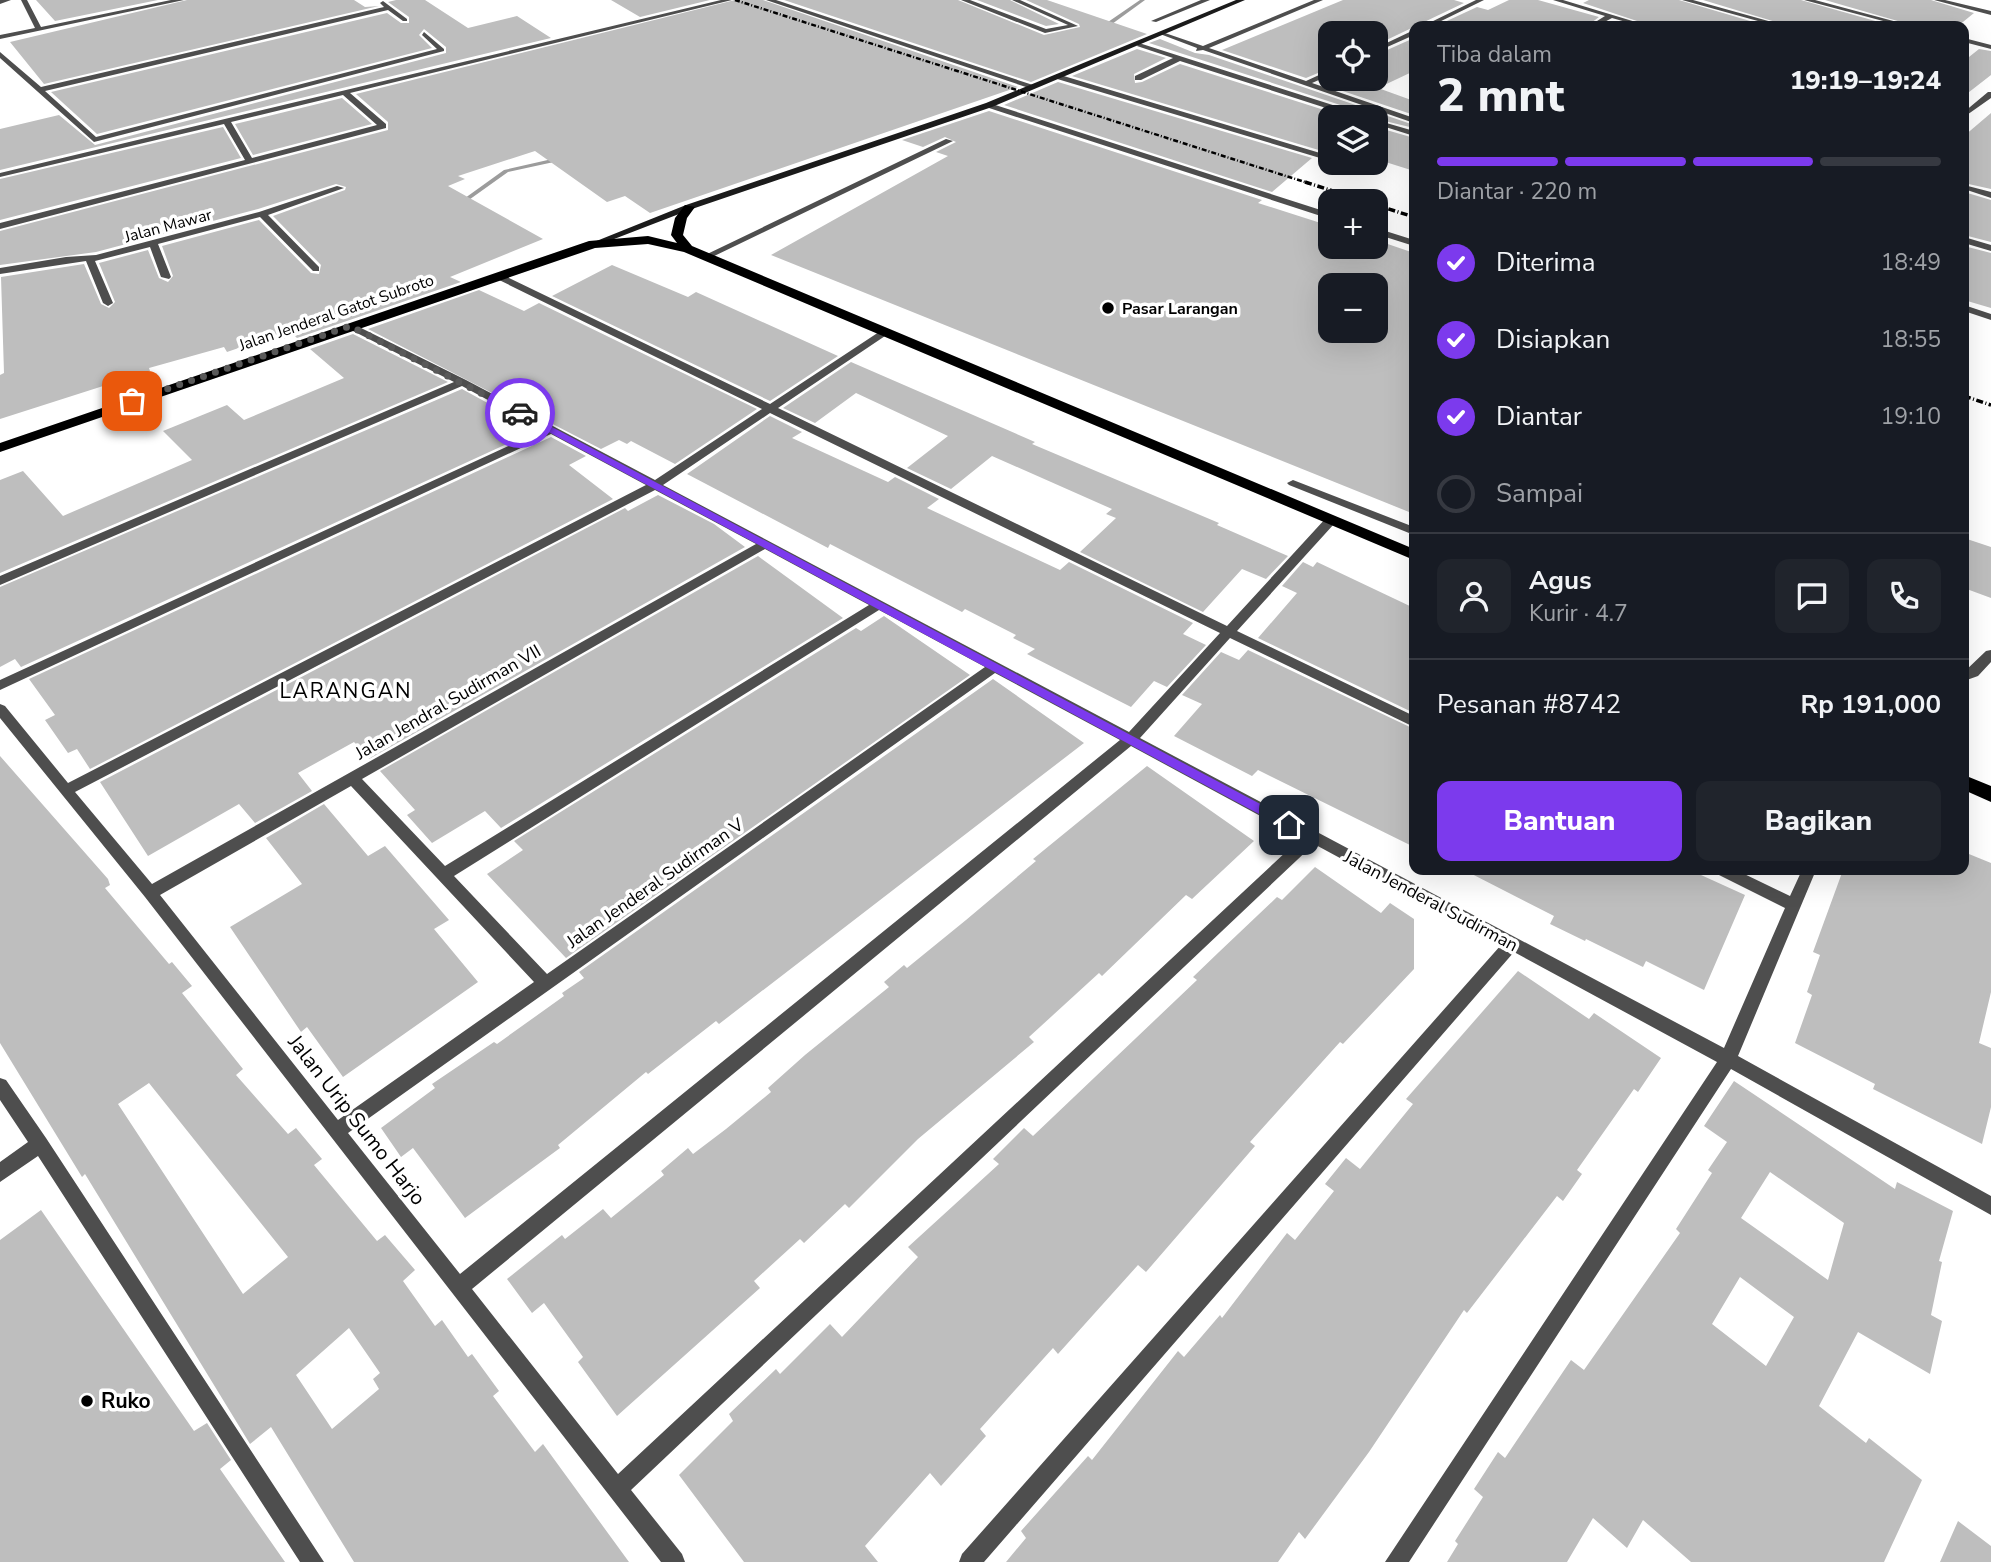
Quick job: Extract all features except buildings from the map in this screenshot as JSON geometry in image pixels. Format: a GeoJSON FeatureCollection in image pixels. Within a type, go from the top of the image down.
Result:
{"type":"FeatureCollection","features":[{"type":"Feature","properties":{"kind":"highway"},"geometry":{"type":"LineString","coordinates":[[688,249],[677,235],[681,218],[689,207]]}},
{"type":"Feature","properties":{"kind":"highway","name":"Jalan Jenderal Gatot Subroto"},"geometry":{"type":"LineString","coordinates":[[0,448],[593,244],[648,240],[688,249],[1409,553]]}},
{"type":"Feature","properties":{"kind":"highway"},"geometry":{"type":"LineString","coordinates":[[1969,784],[1991,794]]}},
{"type":"Feature","properties":{"kind":"main road"},"geometry":{"type":"LineString","coordinates":[[593,244],[689,207],[989,105],[1242,0]]}},
{"type":"Feature","properties":{"kind":"street"},"geometry":{"type":"LineString","coordinates":[[0,2],[8,0]]}},
{"type":"Feature","properties":{"kind":"street"},"geometry":{"type":"LineString","coordinates":[[24,0],[39,29]]}},
{"type":"Feature","properties":{"kind":"street"},"geometry":{"type":"LineString","coordinates":[[0,37],[181,0]]}},
{"type":"Feature","properties":{"kind":"street"},"geometry":{"type":"LineString","coordinates":[[379,0],[405,20]]}},
{"type":"Feature","properties":{"kind":"street"},"geometry":{"type":"LineString","coordinates":[[0,175],[729,0]]}},
{"type":"Feature","properties":{"kind":"street"},"geometry":{"type":"LineString","coordinates":[[769,0],[1032,86]]}},
{"type":"Feature","properties":{"kind":"street"},"geometry":{"type":"LineString","coordinates":[[964,0],[1045,31],[1075,26],[1015,0]]}},
{"type":"Feature","properties":{"kind":"street"},"geometry":{"type":"LineString","coordinates":[[1154,22],[1207,0],[1228,6]]}},
{"type":"Feature","properties":{"kind":"street"},"geometry":{"type":"LineString","coordinates":[[1138,78],[1177,59],[1320,0]]}},
{"type":"Feature","properties":{"kind":"street"},"geometry":{"type":"LineString","coordinates":[[1437,21],[1481,0]]}},
{"type":"Feature","properties":{"kind":"street"},"geometry":{"type":"LineString","coordinates":[[1556,0],[1628,21]]}},
{"type":"Feature","properties":{"kind":"street"},"geometry":{"type":"LineString","coordinates":[[1685,0],[1764,21]]}},
{"type":"Feature","properties":{"kind":"street"},"geometry":{"type":"LineString","coordinates":[[1807,0],[1889,21]]}},
{"type":"Feature","properties":{"kind":"street"},"geometry":{"type":"LineString","coordinates":[[1937,0],[1991,13]]}},
{"type":"Feature","properties":{"kind":"street"},"geometry":{"type":"LineString","coordinates":[[39,90],[389,8]]}},
{"type":"Feature","properties":{"kind":"street"},"geometry":{"type":"LineString","coordinates":[[1602,21],[1611,16]]}},
{"type":"Feature","properties":{"kind":"street"},"geometry":{"type":"LineString","coordinates":[[0,54],[91,139],[98,140],[442,50],[424,34]]}},
{"type":"Feature","properties":{"kind":"street"},"geometry":{"type":"LineString","coordinates":[[1163,34],[1409,119]]}},
{"type":"Feature","properties":{"kind":"street"},"geometry":{"type":"LineString","coordinates":[[1388,44],[1409,34]]}},
{"type":"Feature","properties":{"kind":"street"},"geometry":{"type":"LineString","coordinates":[[1969,41],[1991,47]]}},
{"type":"Feature","properties":{"kind":"street"},"geometry":{"type":"LineString","coordinates":[[1139,45],[1323,105]]}},
{"type":"Feature","properties":{"kind":"street"},"geometry":{"type":"LineString","coordinates":[[1057,76],[1318,155]]}},
{"type":"Feature","properties":{"kind":"street"},"geometry":{"type":"LineString","coordinates":[[1305,84],[1318,78]]}},
{"type":"Feature","properties":{"kind":"street"},"geometry":{"type":"LineString","coordinates":[[0,226],[383,126],[346,94]]}},
{"type":"Feature","properties":{"kind":"street"},"geometry":{"type":"LineString","coordinates":[[1969,111],[1991,94]]}},
{"type":"Feature","properties":{"kind":"street"},"geometry":{"type":"LineString","coordinates":[[1328,105],[1345,97]]}},
{"type":"Feature","properties":{"kind":"street"},"geometry":{"type":"LineString","coordinates":[[989,105],[1318,212]]}},
{"type":"Feature","properties":{"kind":"street"},"geometry":{"type":"LineString","coordinates":[[228,122],[250,161]]}},
{"type":"Feature","properties":{"kind":"street"},"geometry":{"type":"LineString","coordinates":[[1388,126],[1409,132]]}},
{"type":"Feature","properties":{"kind":"street"},"geometry":{"type":"LineString","coordinates":[[705,257],[949,141]]}},
{"type":"Feature","properties":{"kind":"street","name":"Jalan Mawar"},"geometry":{"type":"LineString","coordinates":[[0,271],[90,259],[153,244],[261,214],[340,188]]}},
{"type":"Feature","properties":{"kind":"street"},"geometry":{"type":"LineString","coordinates":[[1969,188],[1991,195]]}},
{"type":"Feature","properties":{"kind":"street"},"geometry":{"type":"LineString","coordinates":[[261,214],[316,269]]}},
{"type":"Feature","properties":{"kind":"street"},"geometry":{"type":"LineString","coordinates":[[1388,235],[1409,241]]}},
{"type":"Feature","properties":{"kind":"street"},"geometry":{"type":"LineString","coordinates":[[1969,241],[1991,248]]}},
{"type":"Feature","properties":{"kind":"street"},"geometry":{"type":"LineString","coordinates":[[153,244],[166,277]]}},
{"type":"Feature","properties":{"kind":"street"},"geometry":{"type":"LineString","coordinates":[[90,259],[108,303]]}},
{"type":"Feature","properties":{"kind":"street"},"geometry":{"type":"LineString","coordinates":[[498,276],[1409,720]]}},
{"type":"Feature","properties":{"kind":"street"},"geometry":{"type":"LineString","coordinates":[[1969,310],[1991,317]]}},
{"type":"Feature","properties":{"kind":"street","name":"Jalan Jenderal Sudirman"},"geometry":{"type":"LineString","coordinates":[[350,326],[461,382],[996,666],[1129,740],[1728,1059],[1991,1206]]}},
{"type":"Feature","properties":{"kind":"street"},"geometry":{"type":"LineString","coordinates":[[66,790],[655,485],[885,331]]}},
{"type":"Feature","properties":{"kind":"street"},"geometry":{"type":"LineString","coordinates":[[0,581],[461,382]]}},
{"type":"Feature","properties":{"kind":"street"},"geometry":{"type":"LineString","coordinates":[[0,685],[552,430]]}},
{"type":"Feature","properties":{"kind":"street"},"geometry":{"type":"LineString","coordinates":[[1293,483],[1409,529]]}},
{"type":"Feature","properties":{"kind":"street"},"geometry":{"type":"LineString","coordinates":[[459,1287],[1129,740],[1330,521]]}},
{"type":"Feature","properties":{"kind":"street","name":"Jalan Jendral Sudirman VII"},"geometry":{"type":"LineString","coordinates":[[150,893],[765,544]]}},
{"type":"Feature","properties":{"kind":"street"},"geometry":{"type":"LineString","coordinates":[[443,875],[880,604]]}},
{"type":"Feature","properties":{"kind":"street"},"geometry":{"type":"LineString","coordinates":[[1969,675],[1991,654]]}},
{"type":"Feature","properties":{"kind":"street","name":"Jalan Jenderal Sudirman V"},"geometry":{"type":"LineString","coordinates":[[336,1131],[996,666]]}},
{"type":"Feature","properties":{"kind":"street","name":"Jalan Urip Sumo Harjo"},"geometry":{"type":"LineString","coordinates":[[0,709],[150,893],[674,1562]]}},
{"type":"Feature","properties":{"kind":"street"},"geometry":{"type":"LineString","coordinates":[[352,778],[545,983]]}},
{"type":"Feature","properties":{"kind":"street"},"geometry":{"type":"LineString","coordinates":[[617,1489],[1312,837]]}},
{"type":"Feature","properties":{"kind":"street"},"geometry":{"type":"LineString","coordinates":[[1732,875],[1794,905]]}},
{"type":"Feature","properties":{"kind":"street"},"geometry":{"type":"LineString","coordinates":[[1396,1562],[1728,1059],[1807,875]]}},
{"type":"Feature","properties":{"kind":"street"},"geometry":{"type":"LineString","coordinates":[[970,1562],[1511,945]]}},
{"type":"Feature","properties":{"kind":"street"},"geometry":{"type":"LineString","coordinates":[[0,1086],[313,1562]]}},
{"type":"Feature","properties":{"kind":"street"},"geometry":{"type":"LineString","coordinates":[[0,1173],[40,1144]]}},
{"type":"Feature","properties":{"kind":"waterway"},"geometry":{"type":"LineString","coordinates":[[1101,25],[1110,23],[1143,0]]}},
{"type":"Feature","properties":{"kind":"waterway"},"geometry":{"type":"LineString","coordinates":[[457,206],[506,171],[561,159]]}},
{"type":"Feature","properties":{"kind":"railway"},"geometry":{"type":"LineString","coordinates":[[735,0],[1311,184]]}},
{"type":"Feature","properties":{"kind":"railway"},"geometry":{"type":"LineString","coordinates":[[1305,182],[1327,189]]}},
{"type":"Feature","properties":{"kind":"railway"},"geometry":{"type":"LineString","coordinates":[[1388,209],[1409,215]]}},
{"type":"Feature","properties":{"kind":"railway"},"geometry":{"type":"LineString","coordinates":[[1969,398],[1991,405]]}},
{"type":"Feature","properties":{"kind":"way so far"},"geometry":{"type":"LineString","coordinates":[[132,401],[350,326],[520,413]]}},
{"type":"Feature","properties":{"kind":"place","name":"Pasar Larangan"},"geometry":{"type":"Point","coordinates":[1108,308]}},
{"type":"Feature","properties":{"kind":"place","name":"Ruko"},"geometry":{"type":"Point","coordinates":[87,1401]}},
{"type":"Feature","properties":{"kind":"district","name":"LARANGAN"},"geometry":{"type":"Point","coordinates":[346,691]}},
{"type":"Feature","properties":{"kind":"route"},"geometry":{"type":"LineString","coordinates":[[520,413],[1289,825]]}}]}
